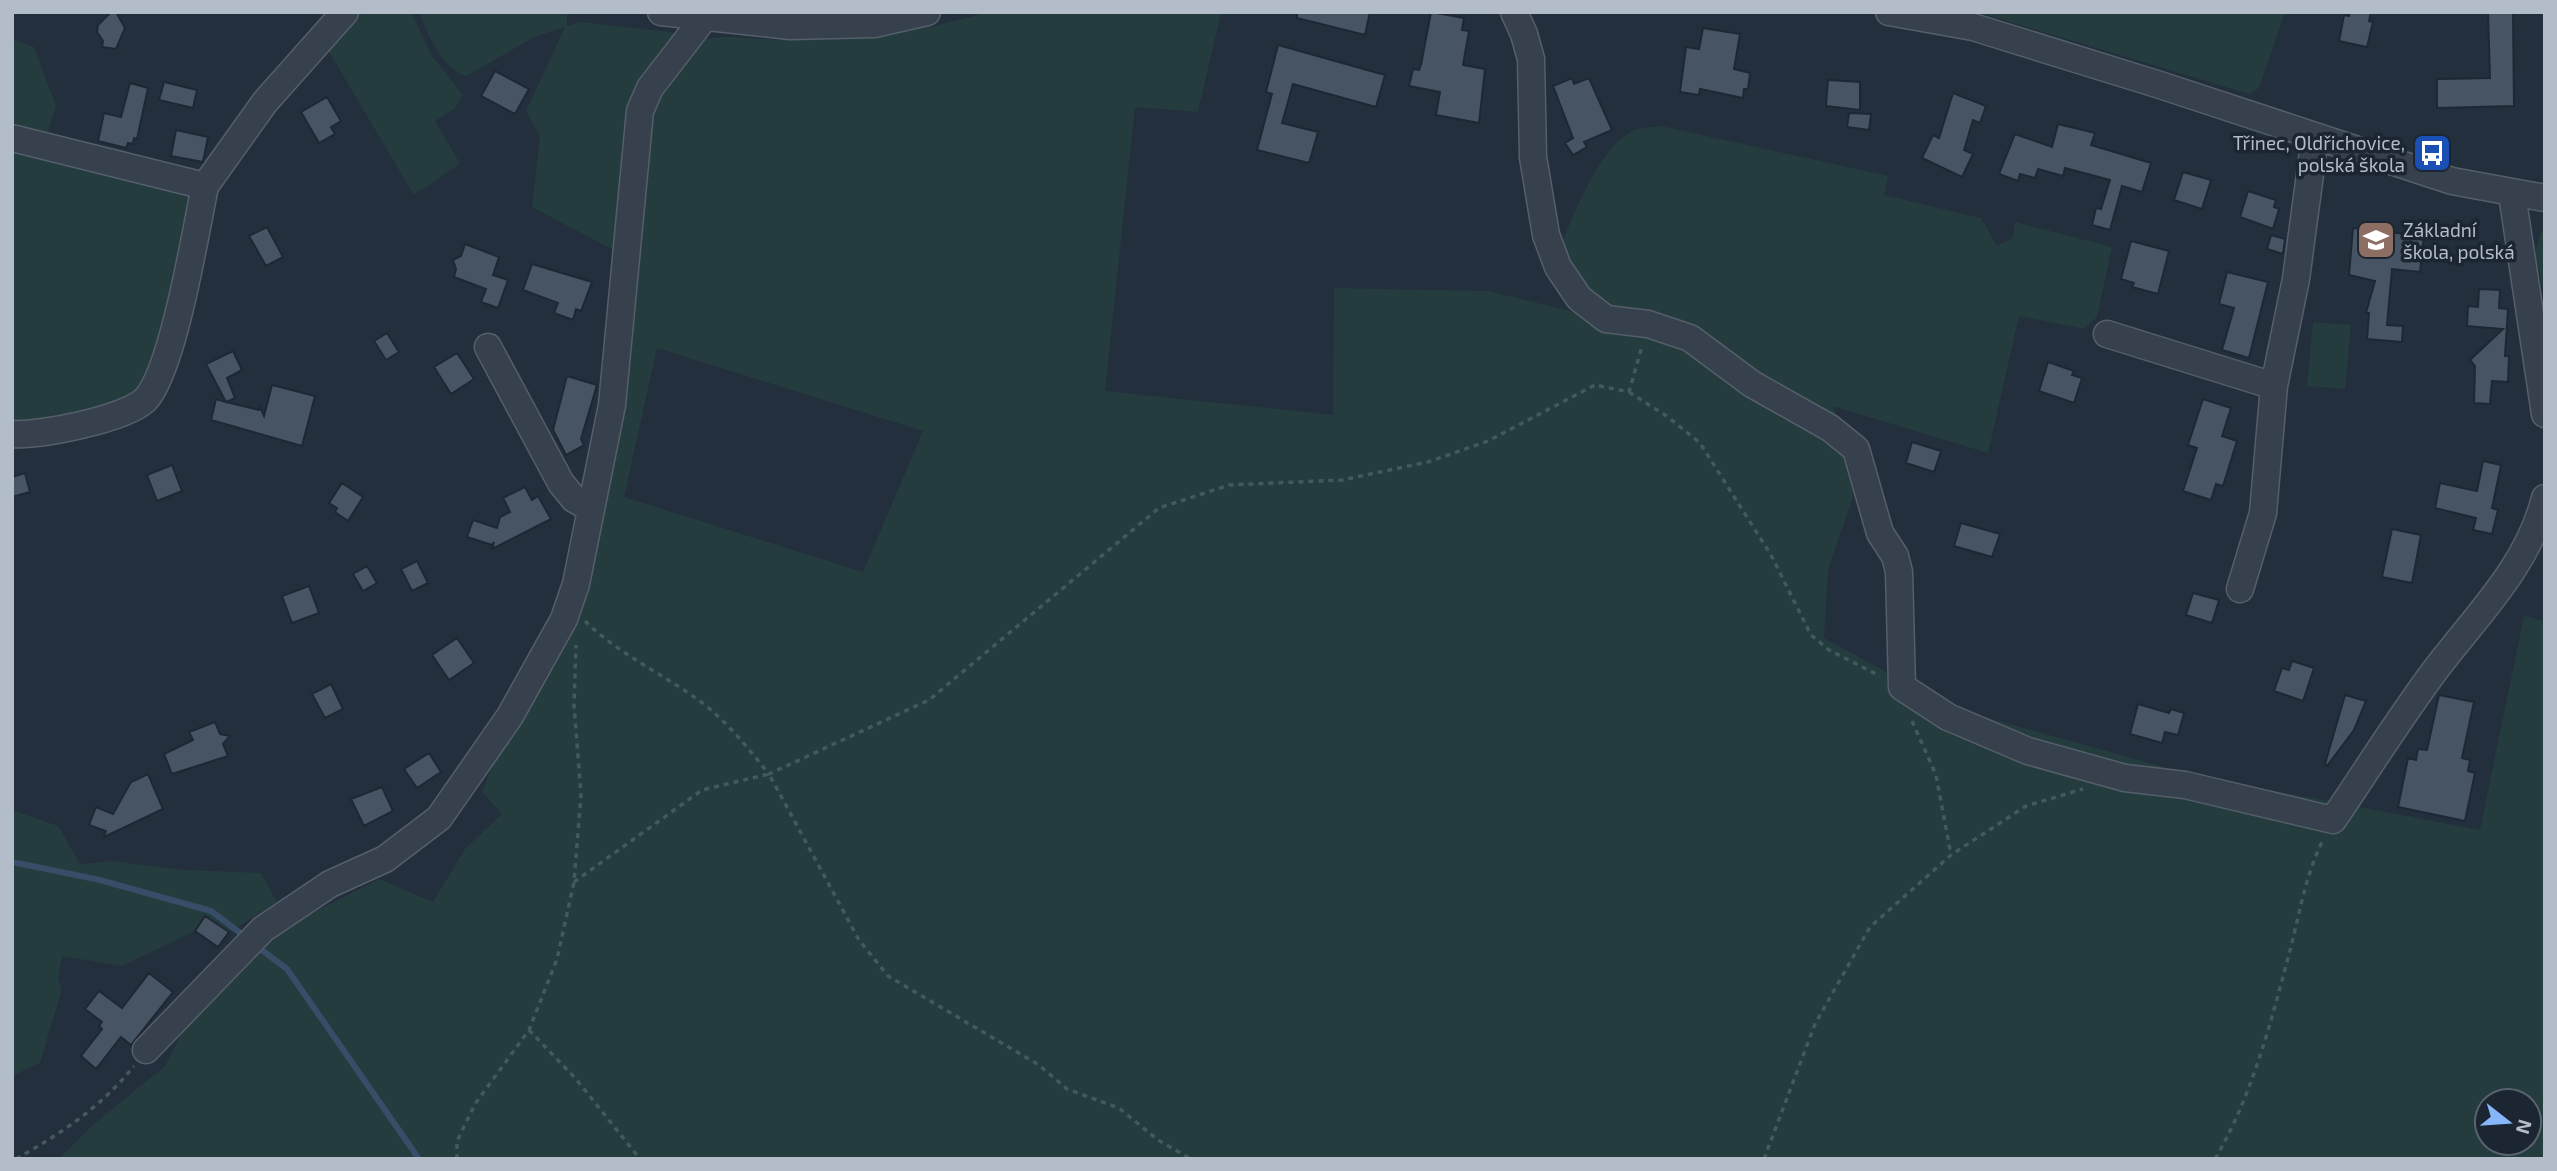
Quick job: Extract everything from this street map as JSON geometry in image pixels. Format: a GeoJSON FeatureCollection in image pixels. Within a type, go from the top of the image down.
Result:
{"type":"FeatureCollection","features":[{"type":"Feature","properties":{"kind":"street"},"geometry":{"type":"LineString","coordinates":[[12,434],[69,428],[133,408],[157,384],[179,308],[205,186],[265,102],[345,12]]}},
{"type":"Feature","properties":{"kind":"street"},"geometry":{"type":"LineString","coordinates":[[661,12],[790,26],[862,24],[927,12]]}},
{"type":"Feature","properties":{"kind":"street"},"geometry":{"type":"LineString","coordinates":[[1514,12],[1531,59],[1533,158],[1546,235],[1558,267],[1579,298],[1606,318],[1648,324],[1690,338],[1752,384],[1830,428],[1856,449],[1880,533],[1895,556],[1899,572],[1902,687],[1948,717],[2028,751],[2125,778],[2185,785],[2333,820],[2436,669],[2502,587],[2524,550],[2545,498]]}},
{"type":"Feature","properties":{"kind":"street"},"geometry":{"type":"LineString","coordinates":[[1889,12],[1973,27],[2452,181],[2545,198]]}},
{"type":"Feature","properties":{"kind":"street"},"geometry":{"type":"LineString","coordinates":[[146,1050],[250,941],[330,884],[385,859],[439,818],[503,726],[544,659],[564,619],[576,584],[612,405],[640,111],[650,88],[704,18]]}},
{"type":"Feature","properties":{"kind":"street"},"geometry":{"type":"LineString","coordinates":[[2240,589],[2263,513],[2274,387],[2296,279],[2315,137]]}},
{"type":"Feature","properties":{"kind":"street"},"geometry":{"type":"LineString","coordinates":[[12,138],[205,186]]}},
{"type":"Feature","properties":{"kind":"street"},"geometry":{"type":"LineString","coordinates":[[2512,194],[2545,414]]}},
{"type":"Feature","properties":{"kind":"street"},"geometry":{"type":"LineString","coordinates":[[2107,334],[2274,387]]}},
{"type":"Feature","properties":{"kind":"street"},"geometry":{"type":"LineString","coordinates":[[488,347],[561,483],[574,499],[590,508]]}},
{"type":"Feature","properties":{"kind":"path"},"geometry":{"type":"LineString","coordinates":[[1629,393],[1648,324]]}},
{"type":"Feature","properties":{"kind":"path"},"geometry":{"type":"LineString","coordinates":[[574,882],[702,790],[769,774],[929,700],[1159,508],[1229,485],[1342,480],[1427,461],[1488,441],[1595,385],[1629,393],[1668,416],[1700,443],[1771,555],[1811,635],[1829,650],[1902,687],[1916,733],[1936,775],[1951,855]]}},
{"type":"Feature","properties":{"kind":"path"},"geometry":{"type":"LineString","coordinates":[[576,584],[577,613],[607,642],[698,700],[740,737],[769,774],[859,940],[888,975],[1039,1065],[1067,1089],[1119,1108],[1158,1140],[1191,1159]]}},
{"type":"Feature","properties":{"kind":"path"},"geometry":{"type":"LineString","coordinates":[[457,1159],[457,1142],[475,1104],[529,1030],[557,960],[574,882],[581,795],[574,705],[576,639]]}},
{"type":"Feature","properties":{"kind":"path"},"geometry":{"type":"LineString","coordinates":[[1764,1159],[1815,1024],[1870,927],[1951,855],[2026,806],[2125,778]]}},
{"type":"Feature","properties":{"kind":"path"},"geometry":{"type":"LineString","coordinates":[[2215,1159],[2234,1126],[2256,1064],[2289,957],[2311,863],[2333,820]]}},
{"type":"Feature","properties":{"kind":"path"},"geometry":{"type":"LineString","coordinates":[[529,1030],[576,1080],[640,1159]]}},
{"type":"Feature","properties":{"kind":"path"},"geometry":{"type":"LineString","coordinates":[[16,1159],[70,1128],[114,1091],[146,1050]]}},
{"type":"Feature","properties":{"kind":"green space"},"geometry":{"type":"Polygon","coordinates":[[[363,12],[411,12],[432,56],[463,95],[454,109],[435,121],[459,162],[458,165],[414,195],[325,45],[340,38],[363,12]]]}},
{"type":"Feature","properties":{"kind":"green space"},"geometry":{"type":"Polygon","coordinates":[[[420,12],[567,12],[567,26],[581,22],[678,33],[633,103],[619,253],[532,207],[540,136],[526,111],[565,27],[534,37],[467,76],[450,67],[443,59],[426,30],[420,12]]]}},
{"type":"Feature","properties":{"kind":"green space"},"geometry":{"type":"Polygon","coordinates":[[[987,12],[1221,12],[1198,112],[1135,107],[1105,391],[1333,415],[1334,288],[1488,291],[1570,311],[1609,306],[1573,277],[1560,247],[1581,198],[1601,162],[1625,136],[1644,128],[1661,126],[1888,176],[1884,195],[1981,218],[1997,246],[2013,238],[2015,222],[2112,247],[2097,317],[2084,329],[2019,316],[1988,453],[1833,406],[1850,449],[1853,497],[1828,570],[1824,638],[1952,708],[2196,776],[2480,830],[2524,616],[2545,621],[2545,1159],[59,1159],[93,1125],[165,1066],[193,1012],[262,939],[379,879],[433,902],[465,849],[502,814],[482,792],[501,742],[565,630],[648,118],[672,71],[693,47],[708,39],[846,38],[931,26],[987,12]],[[657,348],[624,497],[863,572],[923,431],[657,348]]]}},
{"type":"Feature","properties":{"kind":"green space"},"geometry":{"type":"Polygon","coordinates":[[[1977,12],[2285,12],[2259,88],[2249,94],[1977,12]]]}},
{"type":"Feature","properties":{"kind":"green space"},"geometry":{"type":"Polygon","coordinates":[[[12,39],[34,47],[56,106],[46,138],[12,127],[12,39]]]}},
{"type":"Feature","properties":{"kind":"green space"},"geometry":{"type":"Polygon","coordinates":[[[12,147],[197,194],[177,292],[140,391],[112,411],[12,427],[12,147]]]}},
{"type":"Feature","properties":{"kind":"green space"},"geometry":{"type":"Polygon","coordinates":[[[2541,232],[2545,232],[2545,298],[2535,253],[2541,232]]]}},
{"type":"Feature","properties":{"kind":"green space"},"geometry":{"type":"Polygon","coordinates":[[[2313,322],[2351,325],[2345,389],[2307,386],[2313,322]]]}},
{"type":"Feature","properties":{"kind":"green space"},"geometry":{"type":"Polygon","coordinates":[[[12,810],[58,826],[80,864],[111,861],[183,870],[261,873],[277,902],[229,932],[205,916],[195,931],[122,966],[62,956],[58,979],[62,989],[40,1063],[12,1076],[12,810]]]}},
{"type":"Feature","properties":{"kind":"building"},"geometry":{"type":"Polygon","coordinates":[[[111,12],[116,12],[125,28],[116,49],[102,47],[103,41],[97,32],[98,25],[111,12]]]}},
{"type":"Feature","properties":{"kind":"building"},"geometry":{"type":"Polygon","coordinates":[[[1297,12],[1370,12],[1365,35],[1297,18],[1297,12]]]}},
{"type":"Feature","properties":{"kind":"building"},"geometry":{"type":"Polygon","coordinates":[[[1431,12],[1464,18],[1462,30],[1469,31],[1463,65],[1485,69],[1479,123],[1436,115],[1440,92],[1409,86],[1413,69],[1419,70],[1421,65],[1431,12]]]}},
{"type":"Feature","properties":{"kind":"building"},"geometry":{"type":"Polygon","coordinates":[[[2350,12],[2371,12],[2369,21],[2373,22],[2367,47],[2339,41],[2344,15],[2349,16],[2350,12]]]}},
{"type":"Feature","properties":{"kind":"building"},"geometry":{"type":"Polygon","coordinates":[[[2488,12],[2513,12],[2514,106],[2437,108],[2437,79],[2490,78],[2488,12]]]}},
{"type":"Feature","properties":{"kind":"building"},"geometry":{"type":"Polygon","coordinates":[[[1703,28],[1740,34],[1734,69],[1750,73],[1748,89],[1744,89],[1743,98],[1700,89],[1699,95],[1680,92],[1686,47],[1699,49],[1703,28]]]}},
{"type":"Feature","properties":{"kind":"building"},"geometry":{"type":"Polygon","coordinates":[[[1278,45],[1385,75],[1376,107],[1293,84],[1282,123],[1318,132],[1309,163],[1257,150],[1272,94],[1266,92],[1278,45]]]}},
{"type":"Feature","properties":{"kind":"building"},"geometry":{"type":"Polygon","coordinates":[[[495,71],[529,89],[515,114],[481,96],[495,71]]]}},
{"type":"Feature","properties":{"kind":"building"},"geometry":{"type":"Polygon","coordinates":[[[1572,78],[1574,84],[1589,78],[1612,130],[1584,142],[1587,147],[1573,155],[1565,143],[1573,138],[1553,86],[1572,78]]]}},
{"type":"Feature","properties":{"kind":"building"},"geometry":{"type":"Polygon","coordinates":[[[1828,80],[1860,82],[1860,110],[1826,106],[1828,80]]]}},
{"type":"Feature","properties":{"kind":"building"},"geometry":{"type":"Polygon","coordinates":[[[164,82],[197,90],[193,108],[159,100],[164,82]]]}},
{"type":"Feature","properties":{"kind":"building"},"geometry":{"type":"Polygon","coordinates":[[[130,83],[148,88],[137,139],[134,138],[133,144],[128,143],[126,148],[98,141],[104,113],[121,117],[130,83]]]}},
{"type":"Feature","properties":{"kind":"building"},"geometry":{"type":"Polygon","coordinates":[[[1953,93],[1986,106],[1980,123],[1973,120],[1964,150],[1973,154],[1962,177],[1922,158],[1933,135],[1939,138],[1953,93]]]}},
{"type":"Feature","properties":{"kind":"building"},"geometry":{"type":"Polygon","coordinates":[[[327,97],[341,121],[331,127],[335,134],[319,143],[301,112],[327,97]]]}},
{"type":"Feature","properties":{"kind":"building"},"geometry":{"type":"Polygon","coordinates":[[[1849,113],[1871,114],[1869,130],[1847,127],[1849,113]]]}},
{"type":"Feature","properties":{"kind":"building"},"geometry":{"type":"Polygon","coordinates":[[[2058,124],[2095,133],[2091,145],[2151,163],[2142,192],[2122,186],[2110,230],[2092,225],[2096,208],[2101,209],[2110,180],[2065,168],[2063,176],[2038,169],[2035,178],[2020,174],[2018,181],[1999,174],[2015,134],[2052,147],[2058,124]]]}},
{"type":"Feature","properties":{"kind":"building"},"geometry":{"type":"Polygon","coordinates":[[[176,130],[208,137],[203,162],[171,156],[176,130]]]}},
{"type":"Feature","properties":{"kind":"building"},"geometry":{"type":"Polygon","coordinates":[[[2183,172],[2211,180],[2202,209],[2174,200],[2183,172]]]}},
{"type":"Feature","properties":{"kind":"building"},"geometry":{"type":"Polygon","coordinates":[[[2248,191],[2276,200],[2274,207],[2279,209],[2273,229],[2240,217],[2248,191]]]}},
{"type":"Feature","properties":{"kind":"building"},"geometry":{"type":"Polygon","coordinates":[[[267,227],[283,257],[266,266],[249,236],[267,227]]]}},
{"type":"Feature","properties":{"kind":"building"},"geometry":{"type":"Polygon","coordinates":[[[2353,228],[2424,236],[2420,272],[2392,269],[2387,325],[2403,326],[2402,342],[2367,339],[2369,313],[2366,313],[2375,281],[2349,275],[2353,228]]]}},
{"type":"Feature","properties":{"kind":"building"},"geometry":{"type":"Polygon","coordinates":[[[2271,235],[2285,239],[2283,254],[2267,249],[2271,235]]]}},
{"type":"Feature","properties":{"kind":"building"},"geometry":{"type":"Polygon","coordinates":[[[2131,241],[2169,251],[2158,294],[2132,287],[2134,283],[2121,279],[2131,241]]]}},
{"type":"Feature","properties":{"kind":"building"},"geometry":{"type":"Polygon","coordinates":[[[465,244],[499,257],[493,275],[508,280],[498,308],[481,302],[486,289],[454,277],[456,269],[453,260],[461,256],[465,244]]]}},
{"type":"Feature","properties":{"kind":"building"},"geometry":{"type":"Polygon","coordinates":[[[532,264],[592,282],[581,311],[576,309],[573,320],[554,313],[558,303],[523,290],[532,264]]]}},
{"type":"Feature","properties":{"kind":"building"},"geometry":{"type":"Polygon","coordinates":[[[2227,272],[2268,282],[2249,358],[2222,350],[2234,308],[2219,304],[2227,272]]]}},
{"type":"Feature","properties":{"kind":"building"},"geometry":{"type":"Polygon","coordinates":[[[2479,289],[2500,290],[2499,308],[2508,309],[2505,356],[2509,356],[2508,382],[2492,381],[2490,404],[2474,403],[2475,366],[2470,360],[2503,329],[2467,326],[2468,306],[2478,307],[2479,289]]]}},
{"type":"Feature","properties":{"kind":"building"},"geometry":{"type":"Polygon","coordinates":[[[387,333],[399,352],[386,360],[374,341],[387,333]]]}},
{"type":"Feature","properties":{"kind":"building"},"geometry":{"type":"Polygon","coordinates":[[[233,351],[242,370],[227,378],[235,398],[226,402],[206,364],[233,351]]]}},
{"type":"Feature","properties":{"kind":"building"},"geometry":{"type":"Polygon","coordinates":[[[457,353],[474,379],[451,394],[434,367],[457,353]]]}},
{"type":"Feature","properties":{"kind":"building"},"geometry":{"type":"Polygon","coordinates":[[[2048,362],[2074,371],[2072,375],[2082,378],[2074,403],[2039,391],[2048,362]]]}},
{"type":"Feature","properties":{"kind":"building"},"geometry":{"type":"Polygon","coordinates":[[[567,376],[597,385],[581,439],[584,445],[566,455],[553,430],[567,376]]]}},
{"type":"Feature","properties":{"kind":"building"},"geometry":{"type":"Polygon","coordinates":[[[272,385],[315,396],[302,446],[211,420],[216,399],[259,410],[260,407],[264,416],[272,385]]]}},
{"type":"Feature","properties":{"kind":"building"},"geometry":{"type":"Polygon","coordinates":[[[2203,399],[2231,408],[2222,436],[2237,441],[2223,486],[2216,484],[2211,500],[2183,491],[2197,448],[2188,445],[2203,399]]]}},
{"type":"Feature","properties":{"kind":"building"},"geometry":{"type":"Polygon","coordinates":[[[1912,442],[1941,451],[1934,472],[1906,463],[1912,442]]]}},
{"type":"Feature","properties":{"kind":"building"},"geometry":{"type":"Polygon","coordinates":[[[2483,461],[2501,465],[2492,508],[2498,510],[2492,534],[2473,530],[2476,518],[2435,508],[2440,483],[2477,491],[2483,461]]]}},
{"type":"Feature","properties":{"kind":"building"},"geometry":{"type":"Polygon","coordinates":[[[172,465],[182,491],[157,501],[147,475],[172,465]]]}},
{"type":"Feature","properties":{"kind":"building"},"geometry":{"type":"Polygon","coordinates":[[[25,473],[30,492],[12,497],[12,477],[25,473]]]}},
{"type":"Feature","properties":{"kind":"building"},"geometry":{"type":"Polygon","coordinates":[[[342,483],[363,497],[348,521],[335,512],[337,508],[329,503],[342,483]]]}},
{"type":"Feature","properties":{"kind":"building"},"geometry":{"type":"Polygon","coordinates":[[[525,487],[532,500],[538,496],[551,519],[492,549],[494,542],[492,545],[467,537],[473,520],[497,528],[500,517],[510,512],[503,498],[525,487]]]}},
{"type":"Feature","properties":{"kind":"building"},"geometry":{"type":"Polygon","coordinates":[[[1961,523],[2000,534],[1992,557],[1954,546],[1961,523]]]}},
{"type":"Feature","properties":{"kind":"building"},"geometry":{"type":"Polygon","coordinates":[[[2392,529],[2421,535],[2412,583],[2382,577],[2392,529]]]}},
{"type":"Feature","properties":{"kind":"building"},"geometry":{"type":"Polygon","coordinates":[[[417,561],[428,583],[412,591],[401,569],[417,561]]]}},
{"type":"Feature","properties":{"kind":"building"},"geometry":{"type":"Polygon","coordinates":[[[367,566],[377,583],[363,591],[353,574],[367,566]]]}},
{"type":"Feature","properties":{"kind":"building"},"geometry":{"type":"Polygon","coordinates":[[[309,586],[319,613],[292,623],[282,596],[309,586]]]}},
{"type":"Feature","properties":{"kind":"building"},"geometry":{"type":"Polygon","coordinates":[[[2193,593],[2219,600],[2212,623],[2186,615],[2193,593]]]}},
{"type":"Feature","properties":{"kind":"building"},"geometry":{"type":"Polygon","coordinates":[[[457,638],[474,663],[449,680],[432,655],[457,638]]]}},
{"type":"Feature","properties":{"kind":"building"},"geometry":{"type":"Polygon","coordinates":[[[2292,661],[2314,668],[2303,701],[2274,691],[2282,668],[2289,670],[2292,661]]]}},
{"type":"Feature","properties":{"kind":"building"},"geometry":{"type":"Polygon","coordinates":[[[331,684],[343,709],[325,718],[312,694],[331,684]]]}},
{"type":"Feature","properties":{"kind":"building"},"geometry":{"type":"Polygon","coordinates":[[[2345,695],[2366,701],[2354,730],[2327,766],[2325,764],[2345,695]]]}},
{"type":"Feature","properties":{"kind":"building"},"geometry":{"type":"Polygon","coordinates":[[[2439,695],[2474,702],[2462,758],[2470,760],[2468,771],[2475,773],[2465,821],[2398,807],[2408,758],[2416,760],[2418,749],[2427,750],[2439,695]]]}},
{"type":"Feature","properties":{"kind":"building"},"geometry":{"type":"Polygon","coordinates":[[[2138,704],[2169,713],[2171,709],[2184,713],[2178,735],[2165,732],[2162,743],[2130,734],[2138,704]]]}},
{"type":"Feature","properties":{"kind":"building"},"geometry":{"type":"Polygon","coordinates":[[[215,722],[220,734],[230,736],[223,744],[228,756],[172,774],[164,754],[193,740],[189,732],[215,722]]]}},
{"type":"Feature","properties":{"kind":"building"},"geometry":{"type":"Polygon","coordinates":[[[429,753],[441,772],[417,788],[404,769],[429,753]]]}},
{"type":"Feature","properties":{"kind":"building"},"geometry":{"type":"Polygon","coordinates":[[[148,774],[163,809],[104,837],[106,831],[89,825],[96,807],[113,814],[131,782],[148,774]]]}},
{"type":"Feature","properties":{"kind":"building"},"geometry":{"type":"Polygon","coordinates":[[[382,787],[393,811],[364,826],[351,799],[382,787]]]}},
{"type":"Feature","properties":{"kind":"building"},"geometry":{"type":"Polygon","coordinates":[[[205,916],[229,932],[218,947],[195,931],[205,916]]]}},
{"type":"Feature","properties":{"kind":"building"},"geometry":{"type":"Polygon","coordinates":[[[149,973],[173,992],[131,1045],[121,1037],[96,1069],[81,1056],[102,1029],[99,1026],[102,1022],[85,1009],[99,991],[122,1008],[149,973]]]}},
{"type":"Feature","properties":{"kind":"waterway"},"geometry":{"type":"LineString","coordinates":[[12,862],[100,880],[211,911],[247,938]]}},
{"type":"Feature","properties":{"kind":"waterway"},"geometry":{"type":"LineString","coordinates":[[255,945],[287,969],[419,1159]]}},
{"type":"Feature","properties":{"kind":"place","name":"Třinec, Oldřichovice, polská škola"},"geometry":{"type":"Point","coordinates":[2432,153]}},
{"type":"Feature","properties":{"kind":"place","name":"Základní škola, polská"},"geometry":{"type":"Point","coordinates":[2376,240]}}]}
